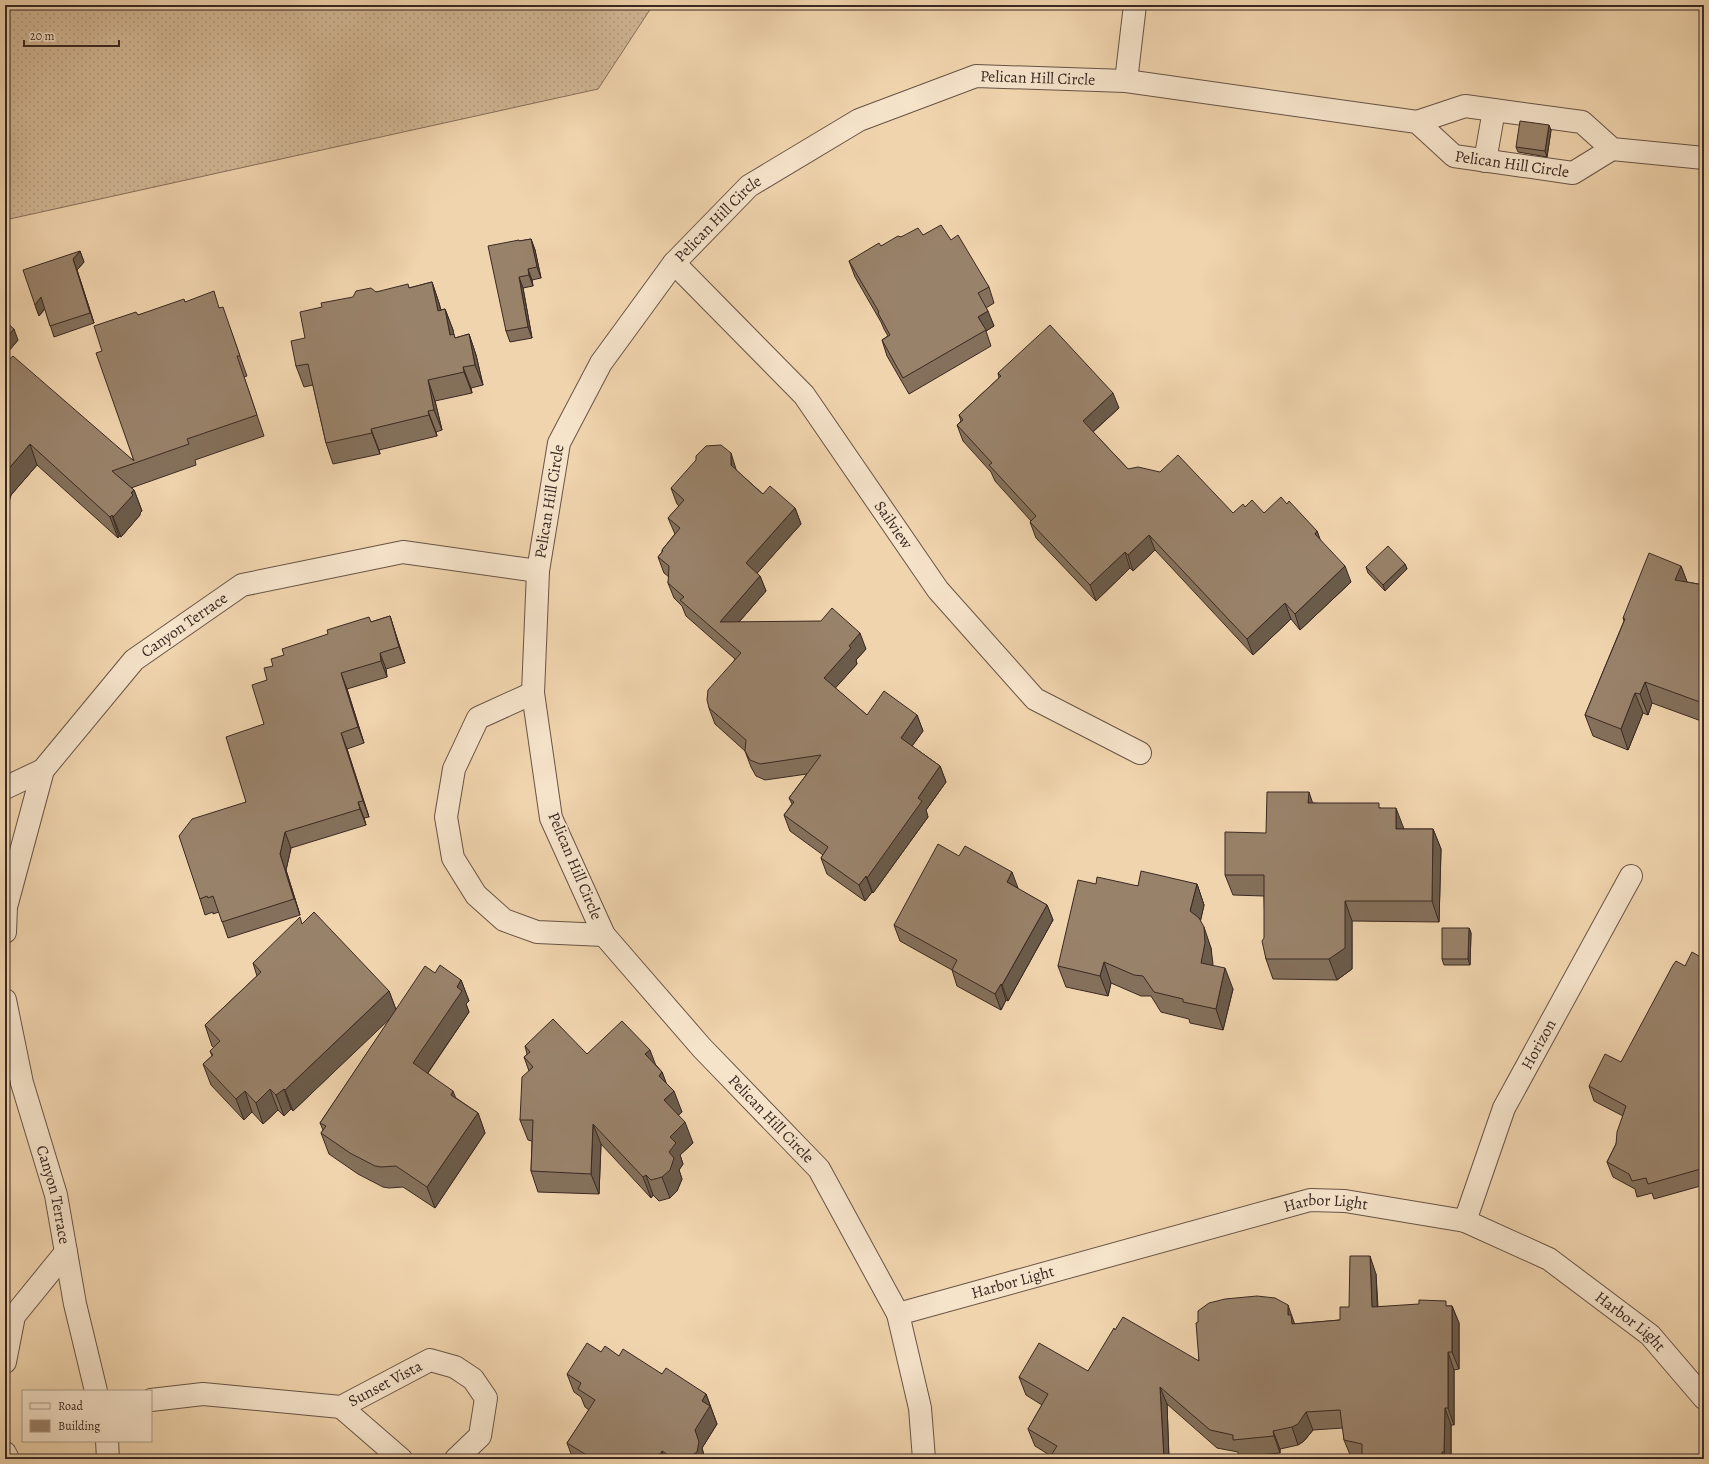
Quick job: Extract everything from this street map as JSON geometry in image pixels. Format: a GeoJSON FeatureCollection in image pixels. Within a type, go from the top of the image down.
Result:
{"type":"FeatureCollection","features":[{"type":"Feature","properties":{"kind":"street"},"geometry":{"type":"LineString","coordinates":[[1126,81],[1135,5]]}},
{"type":"Feature","properties":{"kind":"street","name":"Pelican Hill Circle"},"geometry":{"type":"LineString","coordinates":[[924,1459],[920,1408],[898,1314],[819,1169],[702,1048],[604,936],[552,818],[533,693],[538,571],[559,444],[602,364],[674,263],[749,186],[859,120],[976,76],[1126,81],[1417,122],[1465,106],[1582,122],[1612,149],[1573,173],[1485,161],[1454,156],[1417,122]]}},
{"type":"Feature","properties":{"kind":"street"},"geometry":{"type":"LineString","coordinates":[[1485,161],[1494,110]]}},
{"type":"Feature","properties":{"kind":"street"},"geometry":{"type":"LineString","coordinates":[[1612,149],[1704,158]]}},
{"type":"Feature","properties":{"kind":"street","name":"Sailview"},"geometry":{"type":"LineString","coordinates":[[674,263],[804,396],[938,590],[1035,699],[1140,753]]}},
{"type":"Feature","properties":{"kind":"street","name":"Canyon Terrace"},"geometry":{"type":"LineString","coordinates":[[5,932],[6,907],[43,770],[134,660],[242,585],[403,552],[538,571]]}},
{"type":"Feature","properties":{"kind":"street"},"geometry":{"type":"LineString","coordinates":[[533,693],[478,718],[454,769],[446,817],[453,858],[476,895],[504,920],[537,932],[604,936]]}},
{"type":"Feature","properties":{"kind":"street"},"geometry":{"type":"LineString","coordinates":[[5,788],[43,770]]}},
{"type":"Feature","properties":{"kind":"street","name":"Horizon"},"geometry":{"type":"LineString","coordinates":[[1466,1221],[1504,1108],[1631,876]]}},
{"type":"Feature","properties":{"kind":"street","name":"Canyon Terrace"},"geometry":{"type":"LineString","coordinates":[[5,1000],[22,1084],[56,1195],[75,1304],[96,1390]]}},
{"type":"Feature","properties":{"kind":"street"},"geometry":{"type":"LineString","coordinates":[[5,1068],[22,1084]]}},
{"type":"Feature","properties":{"kind":"street","name":"Harbor Light"},"geometry":{"type":"LineString","coordinates":[[898,1314],[1310,1200],[1345,1201],[1466,1221],[1549,1259],[1650,1335],[1704,1398]]}},
{"type":"Feature","properties":{"kind":"street"},"geometry":{"type":"LineString","coordinates":[[5,1362],[14,1316],[66,1252]]}},
{"type":"Feature","properties":{"kind":"street","name":"Sunset Vista"},"geometry":{"type":"LineString","coordinates":[[152,1400],[203,1394],[341,1407],[430,1360],[455,1367],[473,1380],[486,1398],[480,1436],[456,1459]]}},
{"type":"Feature","properties":{"kind":"street","name":"Sunset Vista"},"geometry":{"type":"LineString","coordinates":[[341,1407],[400,1459]]}},
{"type":"Feature","properties":{"kind":"street"},"geometry":{"type":"LineString","coordinates":[[107,1442],[108,1459]]}},
{"type":"Feature","properties":{"kind":"street"},"geometry":{"type":"LineString","coordinates":[[5,1452],[8,1459]]}},
{"type":"Feature","properties":{"kind":"shaded area"},"geometry":{"type":"Polygon","coordinates":[[[5,5],[653,5],[598,89],[5,220],[5,5]]]}},
{"type":"Feature","properties":{"kind":"building"},"geometry":{"type":"Polygon","coordinates":[[[1520,121],[1549,125],[1545,151],[1516,147],[1520,121]]]}},
{"type":"Feature","properties":{"kind":"building"},"geometry":{"type":"Polygon","coordinates":[[[941,225],[951,240],[958,235],[989,287],[978,293],[988,311],[978,317],[986,330],[903,378],[882,340],[890,335],[878,313],[879,312],[849,261],[879,243],[881,246],[898,236],[901,237],[918,228],[923,235],[941,225]]]}},
{"type":"Feature","properties":{"kind":"building"},"geometry":{"type":"Polygon","coordinates":[[[531,239],[537,267],[528,269],[529,275],[519,277],[528,327],[506,331],[488,246],[531,239]]]}},
{"type":"Feature","properties":{"kind":"building"},"geometry":{"type":"Polygon","coordinates":[[[80,251],[73,259],[90,313],[50,326],[41,297],[35,305],[23,270],[80,251]]]}},
{"type":"Feature","properties":{"kind":"building"},"geometry":{"type":"Polygon","coordinates":[[[432,282],[438,311],[445,309],[450,335],[454,334],[455,338],[469,334],[475,365],[463,367],[464,372],[428,380],[434,410],[428,411],[429,415],[371,429],[372,433],[326,443],[308,364],[296,366],[291,341],[305,338],[300,312],[322,307],[321,303],[353,297],[356,291],[371,288],[376,292],[408,284],[409,288],[432,282]]]}},
{"type":"Feature","properties":{"kind":"building"},"geometry":{"type":"Polygon","coordinates":[[[214,291],[219,308],[223,307],[240,356],[237,356],[257,415],[187,439],[189,444],[112,471],[134,490],[131,493],[133,495],[113,517],[112,515],[110,517],[30,444],[5,473],[5,363],[13,356],[134,461],[96,353],[102,351],[94,326],[136,312],[138,315],[184,299],[185,302],[214,291]]]}},
{"type":"Feature","properties":{"kind":"building"},"geometry":{"type":"Polygon","coordinates":[[[5,321],[14,329],[5,340],[5,321]]]}},
{"type":"Feature","properties":{"kind":"building"},"geometry":{"type":"Polygon","coordinates":[[[1050,325],[1113,393],[1083,421],[1128,469],[1138,467],[1160,472],[1178,455],[1233,513],[1243,504],[1245,507],[1252,500],[1264,513],[1281,497],[1287,504],[1289,501],[1317,531],[1315,534],[1345,566],[1295,614],[1285,603],[1247,639],[1149,535],[1128,555],[1125,552],[1090,585],[1030,522],[1036,516],[989,465],[992,463],[957,425],[963,420],[959,415],[1001,376],[998,373],[1050,325]]]}},
{"type":"Feature","properties":{"kind":"building"},"geometry":{"type":"Polygon","coordinates":[[[721,445],[731,453],[731,465],[757,489],[763,494],[770,486],[795,508],[746,563],[760,576],[720,622],[821,621],[832,608],[860,633],[849,646],[851,648],[824,678],[867,715],[884,691],[917,715],[901,738],[940,766],[918,798],[922,801],[867,878],[866,876],[859,885],[821,858],[828,847],[784,815],[794,802],[789,798],[821,755],[760,764],[750,760],[745,751],[746,740],[709,708],[707,700],[708,690],[741,653],[680,600],[684,597],[668,583],[669,566],[658,557],[680,528],[668,518],[684,500],[671,488],[696,460],[696,456],[706,446],[721,445]]]}},
{"type":"Feature","properties":{"kind":"building"},"geometry":{"type":"Polygon","coordinates":[[[1388,546],[1405,564],[1383,585],[1366,567],[1388,546]]]}},
{"type":"Feature","properties":{"kind":"building"},"geometry":{"type":"Polygon","coordinates":[[[1649,553],[1681,566],[1675,580],[1704,585],[1704,691],[1700,702],[1645,682],[1640,694],[1635,693],[1621,729],[1585,715],[1625,619],[1623,618],[1649,553]]]}},
{"type":"Feature","properties":{"kind":"building"},"geometry":{"type":"Polygon","coordinates":[[[390,616],[399,647],[380,653],[381,661],[341,673],[358,727],[341,733],[363,801],[358,802],[360,809],[285,832],[280,854],[294,899],[222,922],[213,896],[208,898],[207,896],[200,899],[179,836],[192,819],[246,802],[226,737],[264,724],[252,685],[267,680],[264,668],[273,666],[271,659],[284,655],[282,649],[328,634],[327,630],[369,617],[371,622],[390,616]]]}},
{"type":"Feature","properties":{"kind":"building"},"geometry":{"type":"Polygon","coordinates":[[[1267,792],[1309,792],[1308,803],[1379,803],[1379,808],[1396,808],[1396,829],[1433,829],[1432,901],[1345,901],[1345,948],[1329,959],[1266,959],[1262,941],[1264,938],[1264,875],[1225,875],[1225,832],[1266,833],[1267,792]]]}},
{"type":"Feature","properties":{"kind":"building"},"geometry":{"type":"Polygon","coordinates":[[[938,844],[959,856],[965,846],[1012,872],[1007,882],[1047,905],[1002,985],[1001,984],[995,994],[952,970],[957,960],[894,925],[938,844]]]}},
{"type":"Feature","properties":{"kind":"building"},"geometry":{"type":"Polygon","coordinates":[[[1141,871],[1197,884],[1190,911],[1199,918],[1204,927],[1205,943],[1201,963],[1225,968],[1216,1009],[1183,1002],[1183,999],[1154,992],[1143,976],[1134,975],[1104,962],[1100,976],[1058,966],[1078,880],[1096,884],[1097,877],[1138,886],[1141,871]]]}},
{"type":"Feature","properties":{"kind":"building"},"geometry":{"type":"Polygon","coordinates":[[[314,912],[389,991],[285,1090],[284,1089],[276,1095],[270,1089],[256,1103],[245,1091],[236,1099],[203,1064],[213,1055],[210,1051],[220,1041],[205,1025],[261,972],[253,963],[300,917],[302,924],[314,912]]]}},
{"type":"Feature","properties":{"kind":"building"},"geometry":{"type":"Polygon","coordinates":[[[1442,928],[1469,928],[1468,959],[1442,959],[1442,928]]]}},
{"type":"Feature","properties":{"kind":"building"},"geometry":{"type":"Polygon","coordinates":[[[1692,952],[1704,959],[1704,1168],[1648,1184],[1646,1178],[1632,1181],[1629,1174],[1607,1162],[1616,1144],[1617,1132],[1626,1106],[1589,1086],[1605,1054],[1621,1062],[1673,965],[1676,961],[1685,966],[1692,952]]]}},
{"type":"Feature","properties":{"kind":"building"},"geometry":{"type":"Polygon","coordinates":[[[440,965],[461,980],[457,987],[462,991],[413,1063],[453,1091],[451,1095],[478,1113],[427,1187],[396,1166],[375,1166],[350,1153],[321,1133],[326,1126],[320,1123],[425,966],[435,973],[440,965]]]}},
{"type":"Feature","properties":{"kind":"building"},"geometry":{"type":"Polygon","coordinates":[[[553,1019],[587,1054],[622,1021],[650,1050],[645,1054],[662,1072],[659,1076],[674,1091],[664,1100],[685,1122],[670,1137],[676,1143],[669,1152],[674,1158],[670,1170],[662,1177],[651,1180],[646,1175],[643,1177],[593,1124],[591,1174],[531,1171],[533,1120],[520,1120],[522,1077],[533,1067],[524,1057],[530,1052],[525,1046],[553,1019]]]}},
{"type":"Feature","properties":{"kind":"building"},"geometry":{"type":"Polygon","coordinates":[[[1350,1256],[1370,1256],[1372,1307],[1419,1304],[1419,1300],[1446,1301],[1446,1306],[1452,1306],[1452,1352],[1448,1352],[1448,1408],[1445,1408],[1444,1452],[1442,1452],[1442,1459],[1384,1459],[1381,1455],[1362,1455],[1362,1444],[1344,1440],[1340,1410],[1306,1412],[1298,1424],[1292,1427],[1273,1431],[1274,1436],[1233,1440],[1233,1435],[1210,1430],[1160,1387],[1164,1459],[1054,1459],[1050,1457],[1057,1446],[1028,1429],[1048,1394],[1019,1377],[1039,1343],[1088,1371],[1114,1328],[1115,1330],[1123,1317],[1199,1361],[1196,1323],[1198,1322],[1198,1311],[1209,1303],[1225,1299],[1257,1296],[1275,1298],[1288,1305],[1288,1315],[1291,1315],[1292,1324],[1340,1320],[1340,1307],[1349,1307],[1350,1256]]]}},
{"type":"Feature","properties":{"kind":"building"},"geometry":{"type":"Polygon","coordinates":[[[587,1343],[601,1352],[605,1346],[619,1356],[623,1349],[662,1374],[666,1368],[706,1394],[702,1401],[710,1406],[695,1430],[699,1442],[697,1452],[684,1459],[674,1459],[662,1451],[657,1459],[593,1459],[567,1443],[595,1400],[578,1389],[581,1383],[567,1374],[587,1343]]]}}]}
